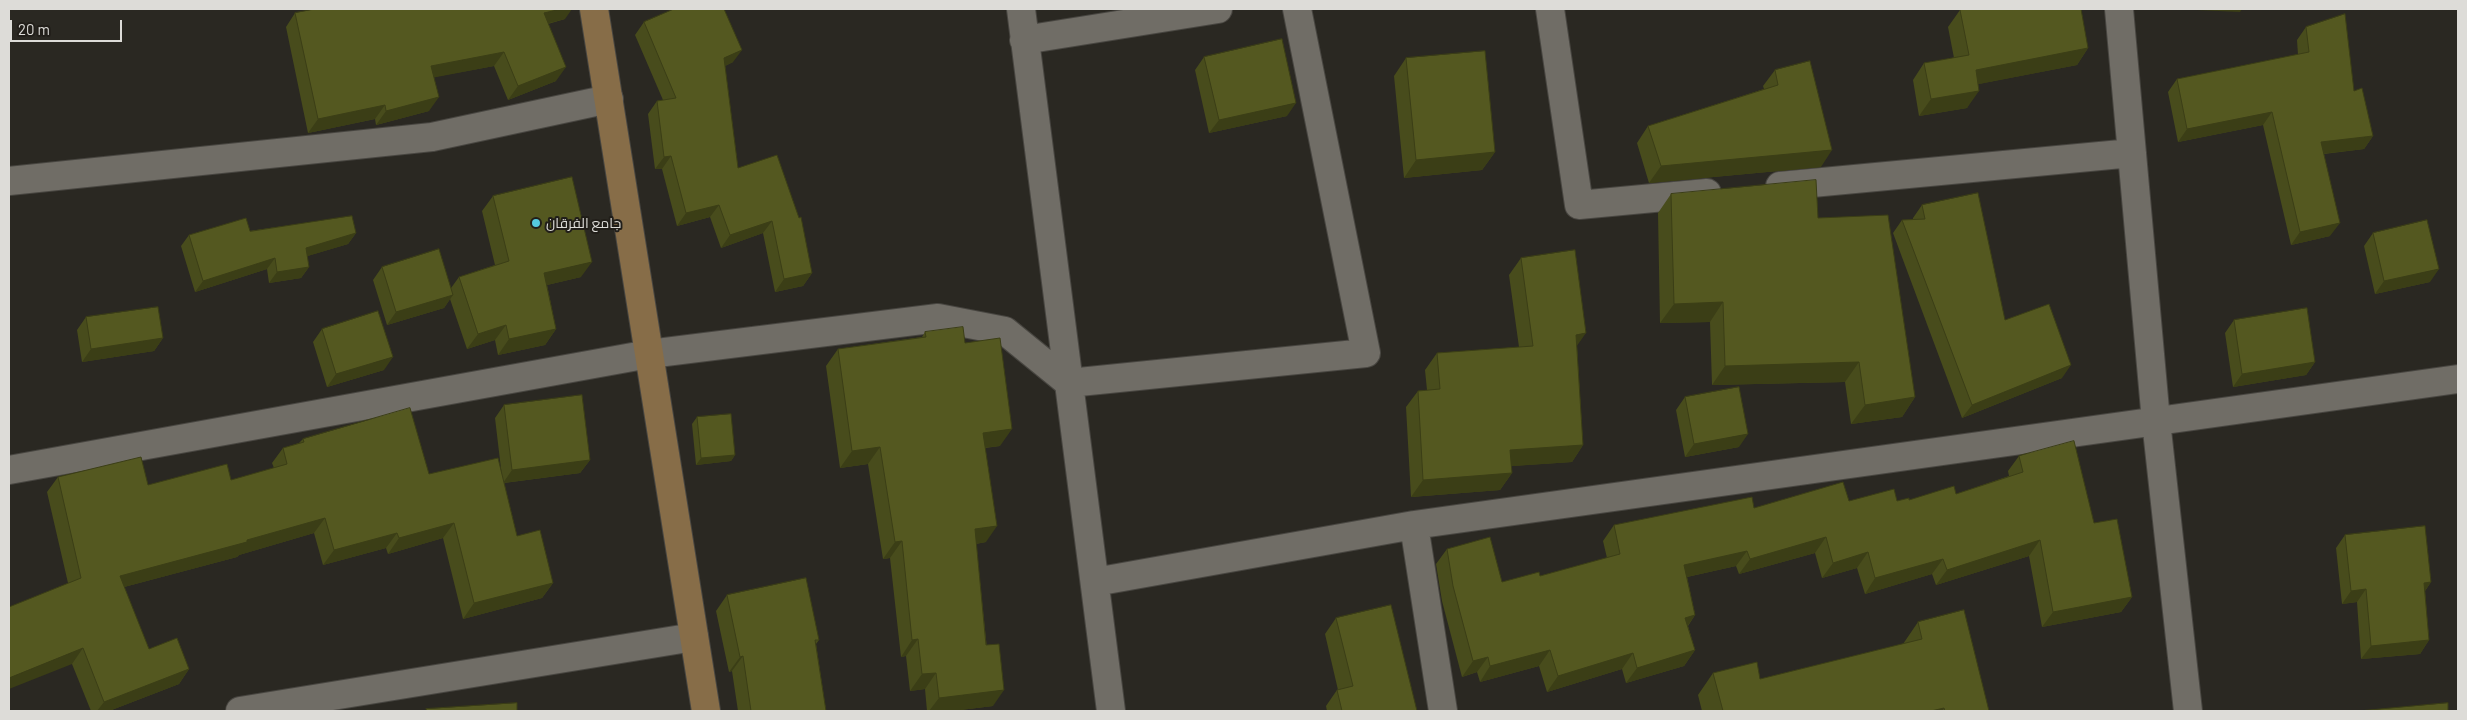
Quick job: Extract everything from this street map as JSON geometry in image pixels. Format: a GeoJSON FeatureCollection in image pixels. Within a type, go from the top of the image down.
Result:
{"type":"FeatureCollection","features":[{"type":"Feature","properties":{"kind":"street"},"geometry":{"type":"LineString","coordinates":[[594,9],[706,711]]}},
{"type":"Feature","properties":{"kind":"street"},"geometry":{"type":"LineString","coordinates":[[1021,9],[1111,711]]}},
{"type":"Feature","properties":{"kind":"street"},"geometry":{"type":"LineString","coordinates":[[1024,40],[1218,9]]}},
{"type":"Feature","properties":{"kind":"street"},"geometry":{"type":"LineString","coordinates":[[9,470],[649,354],[938,318],[1005,331],[1069,384],[1366,353],[1297,9]]}},
{"type":"Feature","properties":{"kind":"street"},"geometry":{"type":"LineString","coordinates":[[1550,9],[1579,205],[2132,153]]}},
{"type":"Feature","properties":{"kind":"street"},"geometry":{"type":"LineString","coordinates":[[2118,9],[2156,421],[2188,711]]}},
{"type":"Feature","properties":{"kind":"street"},"geometry":{"type":"LineString","coordinates":[[9,181],[432,137],[609,99]]}},
{"type":"Feature","properties":{"kind":"street"},"geometry":{"type":"LineString","coordinates":[[1095,582],[1414,525],[2458,379]]}},
{"type":"Feature","properties":{"kind":"street"},"geometry":{"type":"LineString","coordinates":[[1414,525],[1443,711]]}},
{"type":"Feature","properties":{"kind":"street"},"geometry":{"type":"LineString","coordinates":[[240,711],[694,637]]}},
{"type":"Feature","properties":{"kind":"building"},"geometry":{"type":"Polygon","coordinates":[[[315,9],[561,9],[544,13],[566,67],[518,86],[504,52],[431,66],[439,97],[386,111],[385,105],[318,119],[295,13],[315,9]]]}},
{"type":"Feature","properties":{"kind":"building"},"geometry":{"type":"Polygon","coordinates":[[[674,9],[724,9],[742,50],[724,58],[738,168],[777,155],[799,218],[801,217],[812,273],[784,279],[772,221],[730,235],[719,205],[686,213],[671,156],[664,157],[657,101],[676,98],[644,22],[674,9]]]}},
{"type":"Feature","properties":{"kind":"building"},"geometry":{"type":"Polygon","coordinates":[[[2081,9],[2088,48],[1976,70],[1979,91],[1931,99],[1924,63],[1969,55],[1960,10],[2081,9]]]}},
{"type":"Feature","properties":{"kind":"building"},"geometry":{"type":"Polygon","coordinates":[[[2345,14],[2354,91],[2362,88],[2373,136],[2321,142],[2340,223],[2300,232],[2272,112],[2187,129],[2177,79],[2309,52],[2306,27],[2345,14]]]}},
{"type":"Feature","properties":{"kind":"building"},"geometry":{"type":"Polygon","coordinates":[[[1282,39],[1296,103],[1219,120],[1204,57],[1282,39]]]}},
{"type":"Feature","properties":{"kind":"building"},"geometry":{"type":"Polygon","coordinates":[[[1485,51],[1495,152],[1416,160],[1406,58],[1485,51]]]}},
{"type":"Feature","properties":{"kind":"building"},"geometry":{"type":"Polygon","coordinates":[[[1810,61],[1832,150],[1661,166],[1648,126],[1778,85],[1775,70],[1810,61]]]}},
{"type":"Feature","properties":{"kind":"building"},"geometry":{"type":"Polygon","coordinates":[[[572,177],[592,262],[544,273],[556,329],[509,339],[506,325],[478,334],[459,277],[509,261],[493,196],[572,177]]]}},
{"type":"Feature","properties":{"kind":"building"},"geometry":{"type":"Polygon","coordinates":[[[1816,180],[1818,218],[1888,215],[1915,397],[1865,405],[1859,362],[1725,366],[1723,302],[1674,304],[1671,194],[1816,180]]]}},
{"type":"Feature","properties":{"kind":"building"},"geometry":{"type":"Polygon","coordinates":[[[1978,193],[2005,320],[2049,304],[2071,365],[1972,405],[1902,220],[1925,219],[1922,205],[1978,193]]]}},
{"type":"Feature","properties":{"kind":"building"},"geometry":{"type":"Polygon","coordinates":[[[352,216],[356,233],[306,248],[309,267],[277,272],[275,258],[203,281],[189,235],[246,218],[250,231],[352,216]]]}},
{"type":"Feature","properties":{"kind":"building"},"geometry":{"type":"Polygon","coordinates":[[[2427,220],[2439,269],[2384,281],[2373,233],[2427,220]]]}},
{"type":"Feature","properties":{"kind":"building"},"geometry":{"type":"Polygon","coordinates":[[[439,249],[453,295],[396,312],[382,267],[439,249]]]}},
{"type":"Feature","properties":{"kind":"building"},"geometry":{"type":"Polygon","coordinates":[[[1575,250],[1586,333],[1576,335],[1583,445],[1510,450],[1512,473],[1423,480],[1418,391],[1440,389],[1437,353],[1533,346],[1521,258],[1575,250]]]}},
{"type":"Feature","properties":{"kind":"building"},"geometry":{"type":"Polygon","coordinates":[[[158,307],[163,338],[91,349],[86,317],[158,307]]]}},
{"type":"Feature","properties":{"kind":"building"},"geometry":{"type":"Polygon","coordinates":[[[2307,308],[2315,362],[2242,374],[2234,320],[2307,308]]]}},
{"type":"Feature","properties":{"kind":"building"},"geometry":{"type":"Polygon","coordinates":[[[378,311],[393,357],[336,374],[322,329],[378,311]]]}},
{"type":"Feature","properties":{"kind":"building"},"geometry":{"type":"Polygon","coordinates":[[[963,327],[965,343],[1000,338],[1012,429],[983,433],[997,526],[975,529],[986,645],[999,644],[1004,690],[939,698],[936,673],[922,674],[918,639],[912,640],[902,541],[895,542],[880,447],[852,451],[838,349],[926,337],[925,332],[963,327]]]}},
{"type":"Feature","properties":{"kind":"building"},"geometry":{"type":"Polygon","coordinates":[[[1739,387],[1748,434],[1694,444],[1685,397],[1739,387]]]}},
{"type":"Feature","properties":{"kind":"building"},"geometry":{"type":"Polygon","coordinates":[[[582,395],[590,460],[512,470],[504,405],[582,395]]]}},
{"type":"Feature","properties":{"kind":"building"},"geometry":{"type":"Polygon","coordinates":[[[410,408],[429,474],[498,458],[517,536],[540,530],[553,583],[474,603],[454,523],[399,538],[397,533],[334,550],[325,518],[247,540],[247,542],[120,576],[149,649],[177,638],[189,669],[104,702],[83,648],[9,678],[9,607],[81,578],[58,477],[141,457],[148,485],[227,464],[231,480],[287,464],[283,448],[304,442],[303,439],[410,408]]]}},
{"type":"Feature","properties":{"kind":"building"},"geometry":{"type":"Polygon","coordinates":[[[731,414],[735,455],[701,458],[697,417],[731,414]]]}},
{"type":"Feature","properties":{"kind":"building"},"geometry":{"type":"Polygon","coordinates":[[[2074,441],[2094,523],[2117,519],[2132,597],[2053,612],[2040,540],[1947,570],[1943,559],[1875,578],[1868,552],[1833,563],[1826,537],[1750,559],[1747,551],[1684,565],[1695,615],[1685,618],[1695,650],[1637,668],[1633,653],[1558,676],[1550,650],[1490,666],[1488,657],[1473,661],[1453,586],[1447,549],[1490,537],[1502,582],[1539,572],[1540,576],[1620,554],[1614,525],[1752,497],[1754,508],[1843,482],[1849,501],[1894,489],[1897,501],[1909,498],[1909,500],[1954,486],[1956,494],[2023,472],[2019,456],[2074,441]]]}},
{"type":"Feature","properties":{"kind":"building"},"geometry":{"type":"Polygon","coordinates":[[[2425,526],[2431,582],[2424,583],[2429,640],[2371,646],[2366,589],[2351,591],[2345,535],[2425,526]]]}},
{"type":"Feature","properties":{"kind":"building"},"geometry":{"type":"Polygon","coordinates":[[[806,578],[819,640],[815,640],[826,711],[751,711],[743,656],[740,657],[727,595],[806,578]]]}},
{"type":"Feature","properties":{"kind":"building"},"geometry":{"type":"Polygon","coordinates":[[[1391,605],[1417,711],[1342,711],[1337,690],[1353,686],[1336,618],[1391,605]]]}},
{"type":"Feature","properties":{"kind":"building"},"geometry":{"type":"Polygon","coordinates":[[[1964,610],[1989,711],[1945,711],[1944,708],[1931,711],[1723,711],[1713,673],[1757,662],[1760,679],[1922,639],[1918,622],[1964,610]]]}},
{"type":"Feature","properties":{"kind":"building"},"geometry":{"type":"Polygon","coordinates":[[[517,703],[517,711],[427,711],[426,709],[517,703]]]}},
{"type":"Feature","properties":{"kind":"building"},"geometry":{"type":"Polygon","coordinates":[[[2448,703],[2448,711],[2359,711],[2448,703]]]}},
{"type":"Feature","properties":{"kind":"place","name":"جامع الفرقان"},"geometry":{"type":"Point","coordinates":[536,223]}}]}
